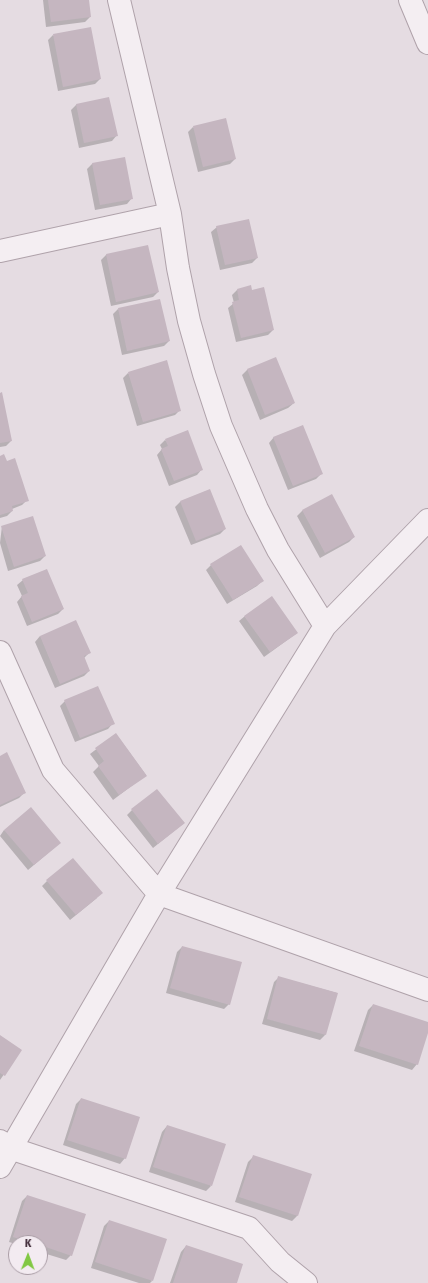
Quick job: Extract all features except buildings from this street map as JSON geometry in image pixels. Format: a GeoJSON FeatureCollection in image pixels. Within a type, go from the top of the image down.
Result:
{"type":"FeatureCollection","features":[{"type":"Feature","properties":{"kind":"street"},"geometry":{"type":"LineString","coordinates":[[119,0],[170,214],[178,268],[189,322],[221,426],[254,502],[278,550],[326,626]]}},
{"type":"Feature","properties":{"kind":"street"},"geometry":{"type":"LineString","coordinates":[[410,0],[428,43]]}},
{"type":"Feature","properties":{"kind":"street"},"geometry":{"type":"LineString","coordinates":[[0,250],[170,214]]}},
{"type":"Feature","properties":{"kind":"street"},"geometry":{"type":"LineString","coordinates":[[306,1283],[280,1262],[249,1228],[3,1152],[159,894],[326,626],[428,520]]}},
{"type":"Feature","properties":{"kind":"street"},"geometry":{"type":"LineString","coordinates":[[0,652],[53,770],[159,894],[428,990]]}}]}
